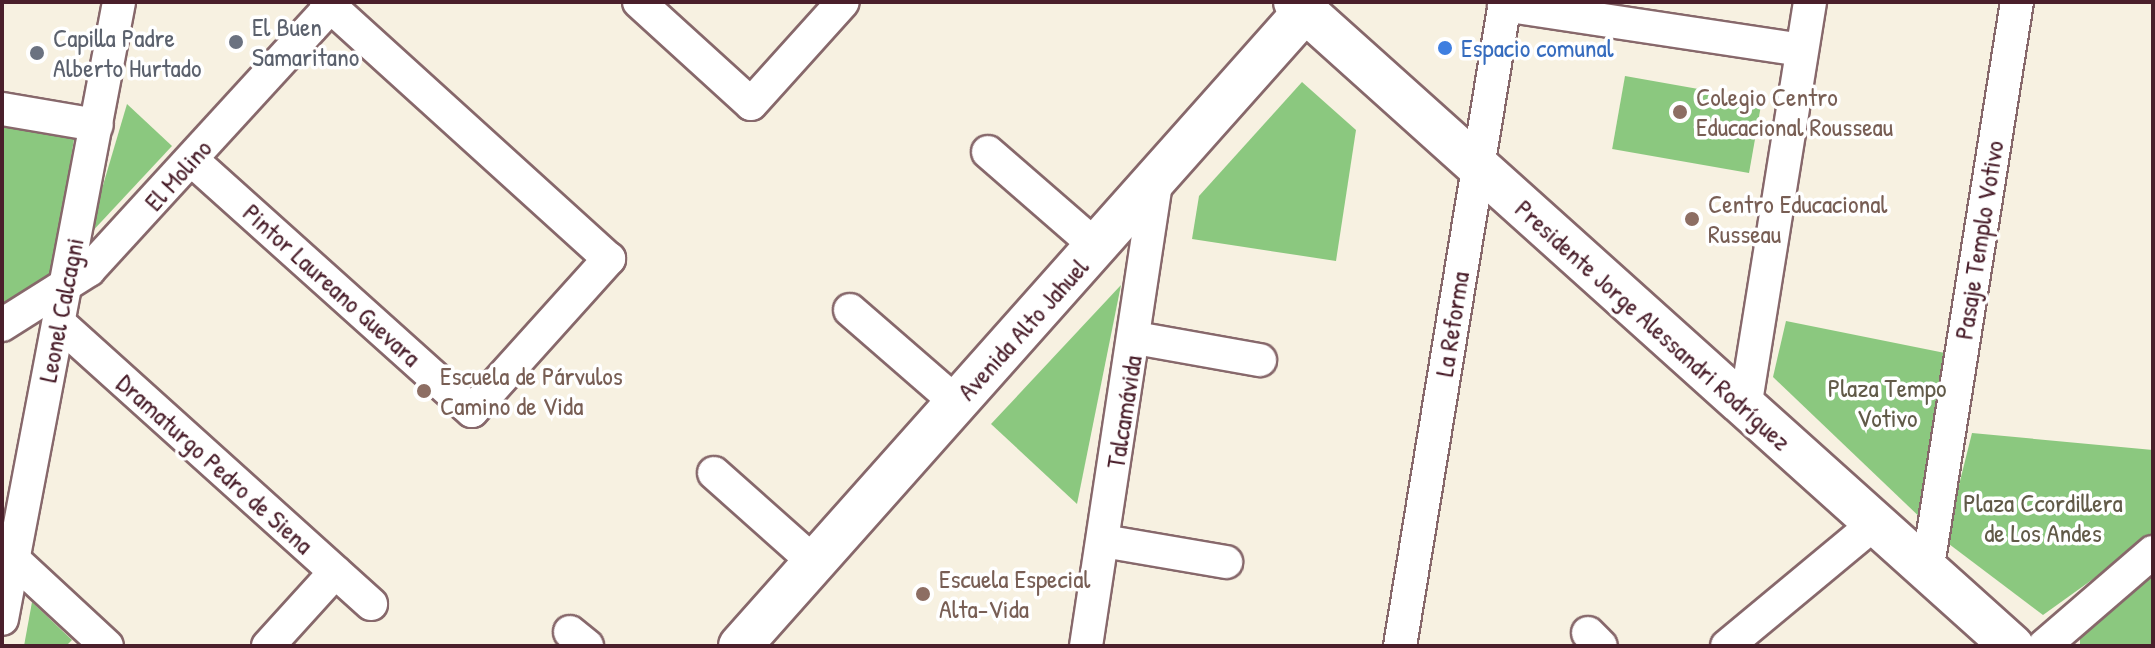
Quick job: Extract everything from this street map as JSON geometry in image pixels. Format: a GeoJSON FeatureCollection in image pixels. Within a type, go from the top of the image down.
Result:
{"type":"FeatureCollection","features":[{"type":"Feature","properties":{"kind":"street","name":"Leonel Calcagni"},"geometry":{"type":"LineString","coordinates":[[2,619],[119,2]]}},
{"type":"Feature","properties":{"kind":"street"},"geometry":{"type":"LineString","coordinates":[[639,2],[751,104],[843,2]]}},
{"type":"Feature","properties":{"kind":"street"},"geometry":{"type":"LineString","coordinates":[[1745,408],[1810,2]]}},
{"type":"Feature","properties":{"kind":"street","name":"Pasaje Templo Votivo"},"geometry":{"type":"LineString","coordinates":[[1927,572],[2017,2]]}},
{"type":"Feature","properties":{"kind":"street","name":"El Molino"},"geometry":{"type":"LineString","coordinates":[[2,325],[66,289],[115,245],[331,3]]}},
{"type":"Feature","properties":{"kind":"street","name":"Pintor Laureano Guevara"},"geometry":{"type":"LineString","coordinates":[[192,160],[472,411],[609,259],[331,3]]}},
{"type":"Feature","properties":{"kind":"street"},"geometry":{"type":"LineString","coordinates":[[1504,3],[1802,50]]}},
{"type":"Feature","properties":{"kind":"street","name":"La Reforma"},"geometry":{"type":"LineString","coordinates":[[1400,646],[1504,3]]}},
{"type":"Feature","properties":{"kind":"street","name":"Presidente Jorge Alessandri Rodríguez"},"geometry":{"type":"LineString","coordinates":[[1300,7],[2012,646]]}},
{"type":"Feature","properties":{"kind":"street","name":"Avenida Alto Jahuel"},"geometry":{"type":"LineString","coordinates":[[740,646],[1157,177],[1300,7]]}},
{"type":"Feature","properties":{"kind":"street"},"geometry":{"type":"LineString","coordinates":[[2,109],[97,125]]}},
{"type":"Feature","properties":{"kind":"street"},"geometry":{"type":"LineString","coordinates":[[988,152],[1096,246]]}},
{"type":"Feature","properties":{"kind":"street","name":"Talcamávida"},"geometry":{"type":"LineString","coordinates":[[1086,646],[1136,338],[1157,177]]}},
{"type":"Feature","properties":{"kind":"street"},"geometry":{"type":"LineString","coordinates":[[850,310],[957,403]]}},
{"type":"Feature","properties":{"kind":"street","name":"Dramaturgo Pedro de Siena"},"geometry":{"type":"LineString","coordinates":[[59,323],[371,604]]}},
{"type":"Feature","properties":{"kind":"street"},"geometry":{"type":"LineString","coordinates":[[1136,338],[1260,360]]}},
{"type":"Feature","properties":{"kind":"street"},"geometry":{"type":"LineString","coordinates":[[714,473],[814,562]]}},
{"type":"Feature","properties":{"kind":"street"},"geometry":{"type":"LineString","coordinates":[[1727,646],[1874,524]]}},
{"type":"Feature","properties":{"kind":"street"},"geometry":{"type":"LineString","coordinates":[[1103,541],[1226,562]]}},
{"type":"Feature","properties":{"kind":"street"},"geometry":{"type":"LineString","coordinates":[[2044,646],[2153,552]]}},
{"type":"Feature","properties":{"kind":"street"},"geometry":{"type":"LineString","coordinates":[[13,559],[107,646]]}},
{"type":"Feature","properties":{"kind":"street"},"geometry":{"type":"LineString","coordinates":[[268,646],[335,572]]}},
{"type":"Feature","properties":{"kind":"green space"},"geometry":{"type":"Polygon","coordinates":[[[1625,76],[1762,100],[1749,173],[1612,149],[1625,76]]]}},
{"type":"Feature","properties":{"kind":"green space"},"geometry":{"type":"Polygon","coordinates":[[[1302,82],[1356,130],[1336,261],[1192,239],[1199,196],[1302,82]]]}},
{"type":"Feature","properties":{"kind":"green space"},"geometry":{"type":"Polygon","coordinates":[[[127,104],[172,146],[88,236],[127,104]]]}},
{"type":"Feature","properties":{"kind":"green space"},"geometry":{"type":"Polygon","coordinates":[[[2,121],[75,133],[52,278],[2,308],[2,121]]]}},
{"type":"Feature","properties":{"kind":"green space"},"geometry":{"type":"Polygon","coordinates":[[[1121,285],[1077,504],[991,424],[1121,285]]]}},
{"type":"Feature","properties":{"kind":"green space","name":"Plaza Tempo Votivo"},"geometry":{"type":"Polygon","coordinates":[[[1786,321],[1955,355],[1927,524],[1773,377],[1786,321]]]}},
{"type":"Feature","properties":{"kind":"green space","name":"Plaza Ccordillera de Los Andes"},"geometry":{"type":"Polygon","coordinates":[[[1972,433],[2153,450],[2153,536],[2043,615],[1945,541],[1972,433]]]}},
{"type":"Feature","properties":{"kind":"green space"},"geometry":{"type":"Polygon","coordinates":[[[2153,569],[2153,646],[2080,646],[2080,635],[2153,569]]]}},
{"type":"Feature","properties":{"kind":"green space"},"geometry":{"type":"Polygon","coordinates":[[[32,602],[72,640],[66,646],[24,646],[32,602]]]}},
{"type":"Feature","properties":{"kind":"place","name":"El Buen Samaritano"},"geometry":{"type":"Point","coordinates":[236,42]}},
{"type":"Feature","properties":{"kind":"place","name":"Espacio comunal"},"geometry":{"type":"Point","coordinates":[1445,48]}},
{"type":"Feature","properties":{"kind":"place","name":"Capilla Padre Alberto Hurtado"},"geometry":{"type":"Point","coordinates":[37,53]}},
{"type":"Feature","properties":{"kind":"place","name":"Colegio Centro Educacional Rousseau"},"geometry":{"type":"Point","coordinates":[1680,112]}},
{"type":"Feature","properties":{"kind":"place","name":"Centro Educacional Russeau"},"geometry":{"type":"Point","coordinates":[1692,219]}},
{"type":"Feature","properties":{"kind":"place","name":"Escuela de Párvulos Camino de Vida"},"geometry":{"type":"Point","coordinates":[424,391]}},
{"type":"Feature","properties":{"kind":"place","name":"Escuela Especial Alta-Vida"},"geometry":{"type":"Point","coordinates":[923,594]}}]}
